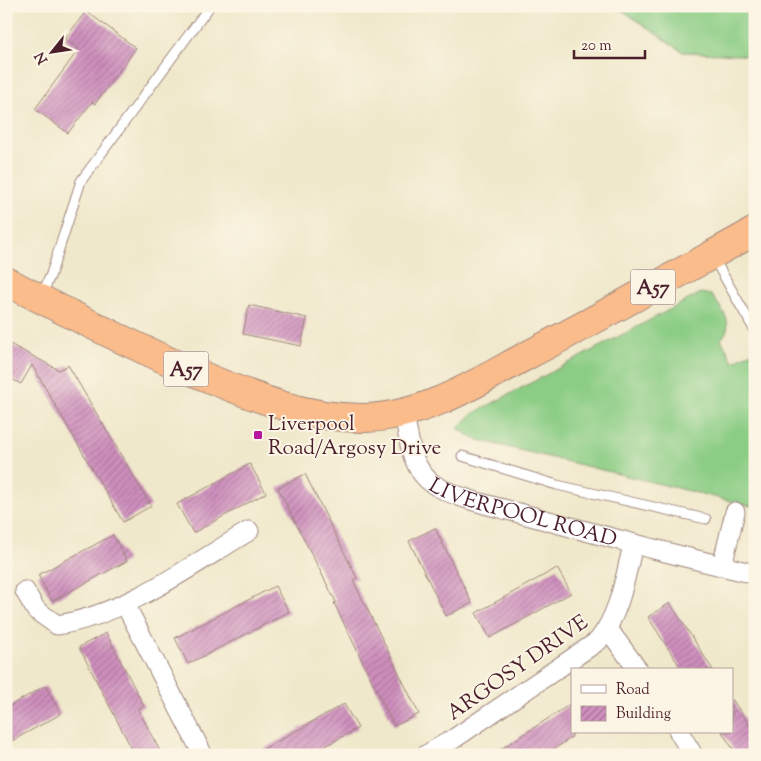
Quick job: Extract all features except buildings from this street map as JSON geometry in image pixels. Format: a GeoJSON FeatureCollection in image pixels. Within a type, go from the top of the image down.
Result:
{"type":"FeatureCollection","features":[{"type":"Feature","properties":{"kind":"highway","name":"A57"},"geometry":{"type":"LineString","coordinates":[[6,281],[155,356],[288,408],[331,417],[368,418],[404,413],[433,405],[552,343],[755,231]]}},
{"type":"Feature","properties":{"kind":"street","name":"LIVERPOOL ROAD"},"geometry":{"type":"LineString","coordinates":[[404,413],[415,462],[434,484],[479,502],[633,544],[755,574]]}},
{"type":"Feature","properties":{"kind":"street"},"geometry":{"type":"LineString","coordinates":[[722,566],[734,512]]}},
{"type":"Feature","properties":{"kind":"street"},"geometry":{"type":"LineString","coordinates":[[25,592],[36,610],[57,625],[82,621],[125,604],[249,531]]}},
{"type":"Feature","properties":{"kind":"street","name":"ARGOSY DRIVE"},"geometry":{"type":"LineString","coordinates":[[426,755],[455,738],[587,650],[608,629],[620,597],[633,544]]}},
{"type":"Feature","properties":{"kind":"street"},"geometry":{"type":"LineString","coordinates":[[125,604],[203,755]]}},
{"type":"Feature","properties":{"kind":"street"},"geometry":{"type":"LineString","coordinates":[[608,629],[637,668]]}},
{"type":"Feature","properties":{"kind":"street"},"geometry":{"type":"LineString","coordinates":[[680,734],[693,755]]}},
{"type":"Feature","properties":{"kind":"lane"},"geometry":{"type":"LineString","coordinates":[[40,299],[51,274],[81,181],[210,6]]}},
{"type":"Feature","properties":{"kind":"lane"},"geometry":{"type":"LineString","coordinates":[[711,255],[755,330]]}},
{"type":"Feature","properties":{"kind":"lane","name":"LIVERPOOL ROAD"},"geometry":{"type":"LineString","coordinates":[[462,456],[558,485],[706,519]]}},
{"type":"Feature","properties":{"kind":"green space"},"geometry":{"type":"Polygon","coordinates":[[[616,6],[755,6],[755,56],[683,52],[616,6]]]}},
{"type":"Feature","properties":{"kind":"green space"},"geometry":{"type":"Polygon","coordinates":[[[701,293],[711,295],[726,317],[727,328],[721,339],[733,362],[755,350],[755,507],[474,439],[458,428],[472,414],[701,293]]]}},
{"type":"Feature","properties":{"kind":"place","name":"Liverpool Road/Argosy Drive"},"geometry":{"type":"Point","coordinates":[258,435]}}]}
